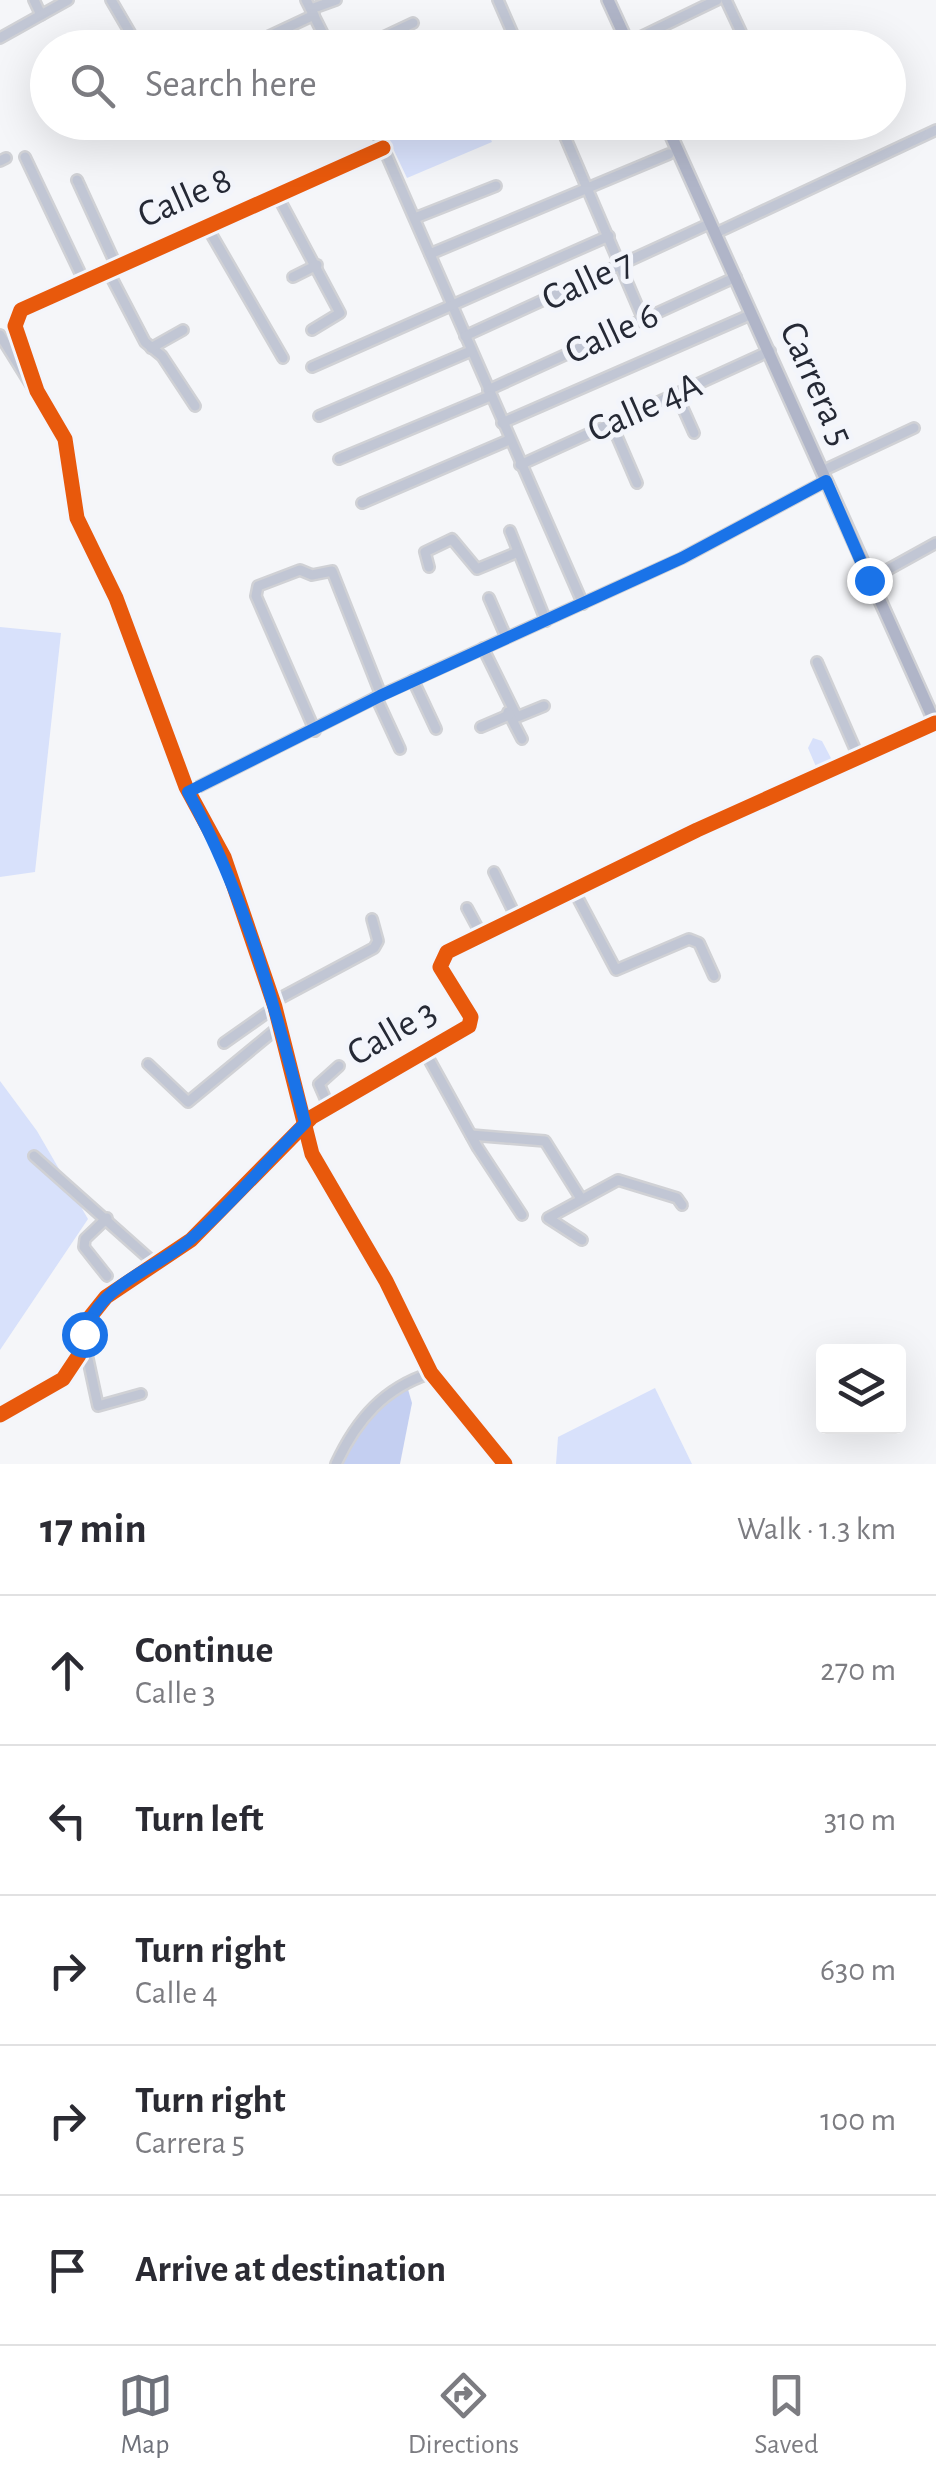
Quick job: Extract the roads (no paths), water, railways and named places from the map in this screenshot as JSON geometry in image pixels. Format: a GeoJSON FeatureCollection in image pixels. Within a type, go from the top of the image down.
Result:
{"type":"FeatureCollection","features":[{"type":"Feature","properties":{"kind":"main road"},"geometry":{"type":"LineString","coordinates":[[608,0],[622,30]]}},
{"type":"Feature","properties":{"kind":"main road","name":"Carrera 5"},"geometry":{"type":"LineString","coordinates":[[672,140],[936,724]]}},
{"type":"Feature","properties":{"kind":"street"},"geometry":{"type":"LineString","coordinates":[[34,0],[41,15]]}},
{"type":"Feature","properties":{"kind":"street"},"geometry":{"type":"LineString","coordinates":[[0,38],[68,0]]}},
{"type":"Feature","properties":{"kind":"street"},"geometry":{"type":"LineString","coordinates":[[111,0],[128,30]]}},
{"type":"Feature","properties":{"kind":"street"},"geometry":{"type":"LineString","coordinates":[[274,30],[310,8],[336,0]]}},
{"type":"Feature","properties":{"kind":"street"},"geometry":{"type":"LineString","coordinates":[[498,0],[511,30]]}},
{"type":"Feature","properties":{"kind":"street"},"geometry":{"type":"LineString","coordinates":[[658,30],[717,0]]}},
{"type":"Feature","properties":{"kind":"street"},"geometry":{"type":"LineString","coordinates":[[726,0],[740,30]]}},
{"type":"Feature","properties":{"kind":"street"},"geometry":{"type":"LineString","coordinates":[[398,30],[413,23]]}},
{"type":"Feature","properties":{"kind":"street","name":"Calle 7"},"geometry":{"type":"LineString","coordinates":[[465,336],[936,130]]}},
{"type":"Feature","properties":{"kind":"street"},"geometry":{"type":"LineString","coordinates":[[380,140],[583,604]]}},
{"type":"Feature","properties":{"kind":"street"},"geometry":{"type":"LineString","coordinates":[[566,140],[644,319]]}},
{"type":"Feature","properties":{"kind":"street","name":"Calle 8"},"geometry":{"type":"LineString","coordinates":[[36,391],[15,326],[16,316],[84,279],[384,148]]}},
{"type":"Feature","properties":{"kind":"street"},"geometry":{"type":"LineString","coordinates":[[430,254],[586,192],[669,154]]}},
{"type":"Feature","properties":{"kind":"street"},"geometry":{"type":"LineString","coordinates":[[25,156],[84,279]]}},
{"type":"Feature","properties":{"kind":"street"},"geometry":{"type":"LineString","coordinates":[[78,180],[111,267],[151,348],[162,356],[194,406]]}},
{"type":"Feature","properties":{"kind":"street"},"geometry":{"type":"LineString","coordinates":[[416,218],[496,186]]}},
{"type":"Feature","properties":{"kind":"street"},"geometry":{"type":"LineString","coordinates":[[276,193],[340,313],[312,330]]}},
{"type":"Feature","properties":{"kind":"street"},"geometry":{"type":"LineString","coordinates":[[206,224],[283,358]]}},
{"type":"Feature","properties":{"kind":"street"},"geometry":{"type":"LineString","coordinates":[[312,368],[451,302],[609,236]]}},
{"type":"Feature","properties":{"kind":"street"},"geometry":{"type":"LineString","coordinates":[[293,276],[316,264]]}},
{"type":"Feature","properties":{"kind":"street","name":"Calle 6"},"geometry":{"type":"LineString","coordinates":[[340,459],[736,277]]}},
{"type":"Feature","properties":{"kind":"street"},"geometry":{"type":"LineString","coordinates":[[502,423],[752,314]]}},
{"type":"Feature","properties":{"kind":"street"},"geometry":{"type":"LineString","coordinates":[[151,348],[184,330]]}},
{"type":"Feature","properties":{"kind":"street"},"geometry":{"type":"LineString","coordinates":[[0,336],[61,426],[77,518],[116,598],[188,792],[224,857],[274,1004],[312,1154],[386,1281],[432,1373],[505,1464]]}},
{"type":"Feature","properties":{"kind":"street"},"geometry":{"type":"LineString","coordinates":[[319,416],[471,351]]}},
{"type":"Feature","properties":{"kind":"street","name":"Calle 4A"},"geometry":{"type":"LineString","coordinates":[[520,465],[770,351]]}},
{"type":"Feature","properties":{"kind":"street"},"geometry":{"type":"LineString","coordinates":[[677,395],[694,433]]}},
{"type":"Feature","properties":{"kind":"street"},"geometry":{"type":"LineString","coordinates":[[612,426],[638,483]]}},
{"type":"Feature","properties":{"kind":"street"},"geometry":{"type":"LineString","coordinates":[[188,792],[378,696],[682,558],[914,428]]}},
{"type":"Feature","properties":{"kind":"street"},"geometry":{"type":"LineString","coordinates":[[362,503],[509,440]]}},
{"type":"Feature","properties":{"kind":"street"},"geometry":{"type":"LineString","coordinates":[[510,531],[546,621]]}},
{"type":"Feature","properties":{"kind":"street"},"geometry":{"type":"LineString","coordinates":[[429,568],[425,552],[452,539],[477,569],[518,552]]}},
{"type":"Feature","properties":{"kind":"street"},"geometry":{"type":"LineString","coordinates":[[869,580],[936,543]]}},
{"type":"Feature","properties":{"kind":"street"},"geometry":{"type":"LineString","coordinates":[[314,731],[256,596],[258,586],[300,570],[312,575],[332,570],[400,749]]}},
{"type":"Feature","properties":{"kind":"street"},"geometry":{"type":"LineString","coordinates":[[489,598],[506,637]]}},
{"type":"Feature","properties":{"kind":"street"},"geometry":{"type":"LineString","coordinates":[[481,649],[516,717],[544,706]]}},
{"type":"Feature","properties":{"kind":"street"},"geometry":{"type":"LineString","coordinates":[[481,649],[522,739]]}},
{"type":"Feature","properties":{"kind":"street"},"geometry":{"type":"LineString","coordinates":[[818,662],[859,758]]}},
{"type":"Feature","properties":{"kind":"street"},"geometry":{"type":"LineString","coordinates":[[413,680],[436,729]]}},
{"type":"Feature","properties":{"kind":"street"},"geometry":{"type":"LineString","coordinates":[[481,727],[510,716]]}},
{"type":"Feature","properties":{"kind":"street","name":"Calle 3"},"geometry":{"type":"LineString","coordinates":[[0,1415],[63,1380],[83,1350],[90,1318],[98,1307],[153,1262],[190,1240],[305,1123],[471,1022],[440,962],[447,952],[574,889],[936,724]]}},
{"type":"Feature","properties":{"kind":"street"},"geometry":{"type":"LineString","coordinates":[[494,872],[516,917]]}},
{"type":"Feature","properties":{"kind":"street"},"geometry":{"type":"LineString","coordinates":[[574,889],[615,970],[689,939],[698,943],[714,976]]}},
{"type":"Feature","properties":{"kind":"street"},"geometry":{"type":"LineString","coordinates":[[467,908],[481,934]]}},
{"type":"Feature","properties":{"kind":"street"},"geometry":{"type":"LineString","coordinates":[[224,1043],[274,1004],[374,948],[378,941],[372,919]]}},
{"type":"Feature","properties":{"kind":"street"},"geometry":{"type":"LineString","coordinates":[[148,1064],[188,1102],[280,1026]]}},
{"type":"Feature","properties":{"kind":"street"},"geometry":{"type":"LineString","coordinates":[[425,1052],[522,1215]]}},
{"type":"Feature","properties":{"kind":"street"},"geometry":{"type":"LineString","coordinates":[[329,1107],[319,1084],[339,1066]]}},
{"type":"Feature","properties":{"kind":"street"},"geometry":{"type":"LineString","coordinates":[[472,1135],[544,1141],[580,1197]]}},
{"type":"Feature","properties":{"kind":"street"},"geometry":{"type":"LineString","coordinates":[[34,1156],[153,1262]]}},
{"type":"Feature","properties":{"kind":"street"},"geometry":{"type":"LineString","coordinates":[[582,1240],[548,1218],[580,1197],[618,1180],[677,1198],[682,1205]]}},
{"type":"Feature","properties":{"kind":"street"},"geometry":{"type":"LineString","coordinates":[[107,1218],[85,1239],[84,1247],[108,1276]]}},
{"type":"Feature","properties":{"kind":"street"},"geometry":{"type":"LineString","coordinates":[[100,1378],[91,1352],[83,1350],[98,1406],[141,1394]]}},
{"type":"Feature","properties":{"kind":"street"},"geometry":{"type":"LineString","coordinates":[[336,1464],[351,1432],[381,1398],[406,1381],[432,1373]]}}]}
